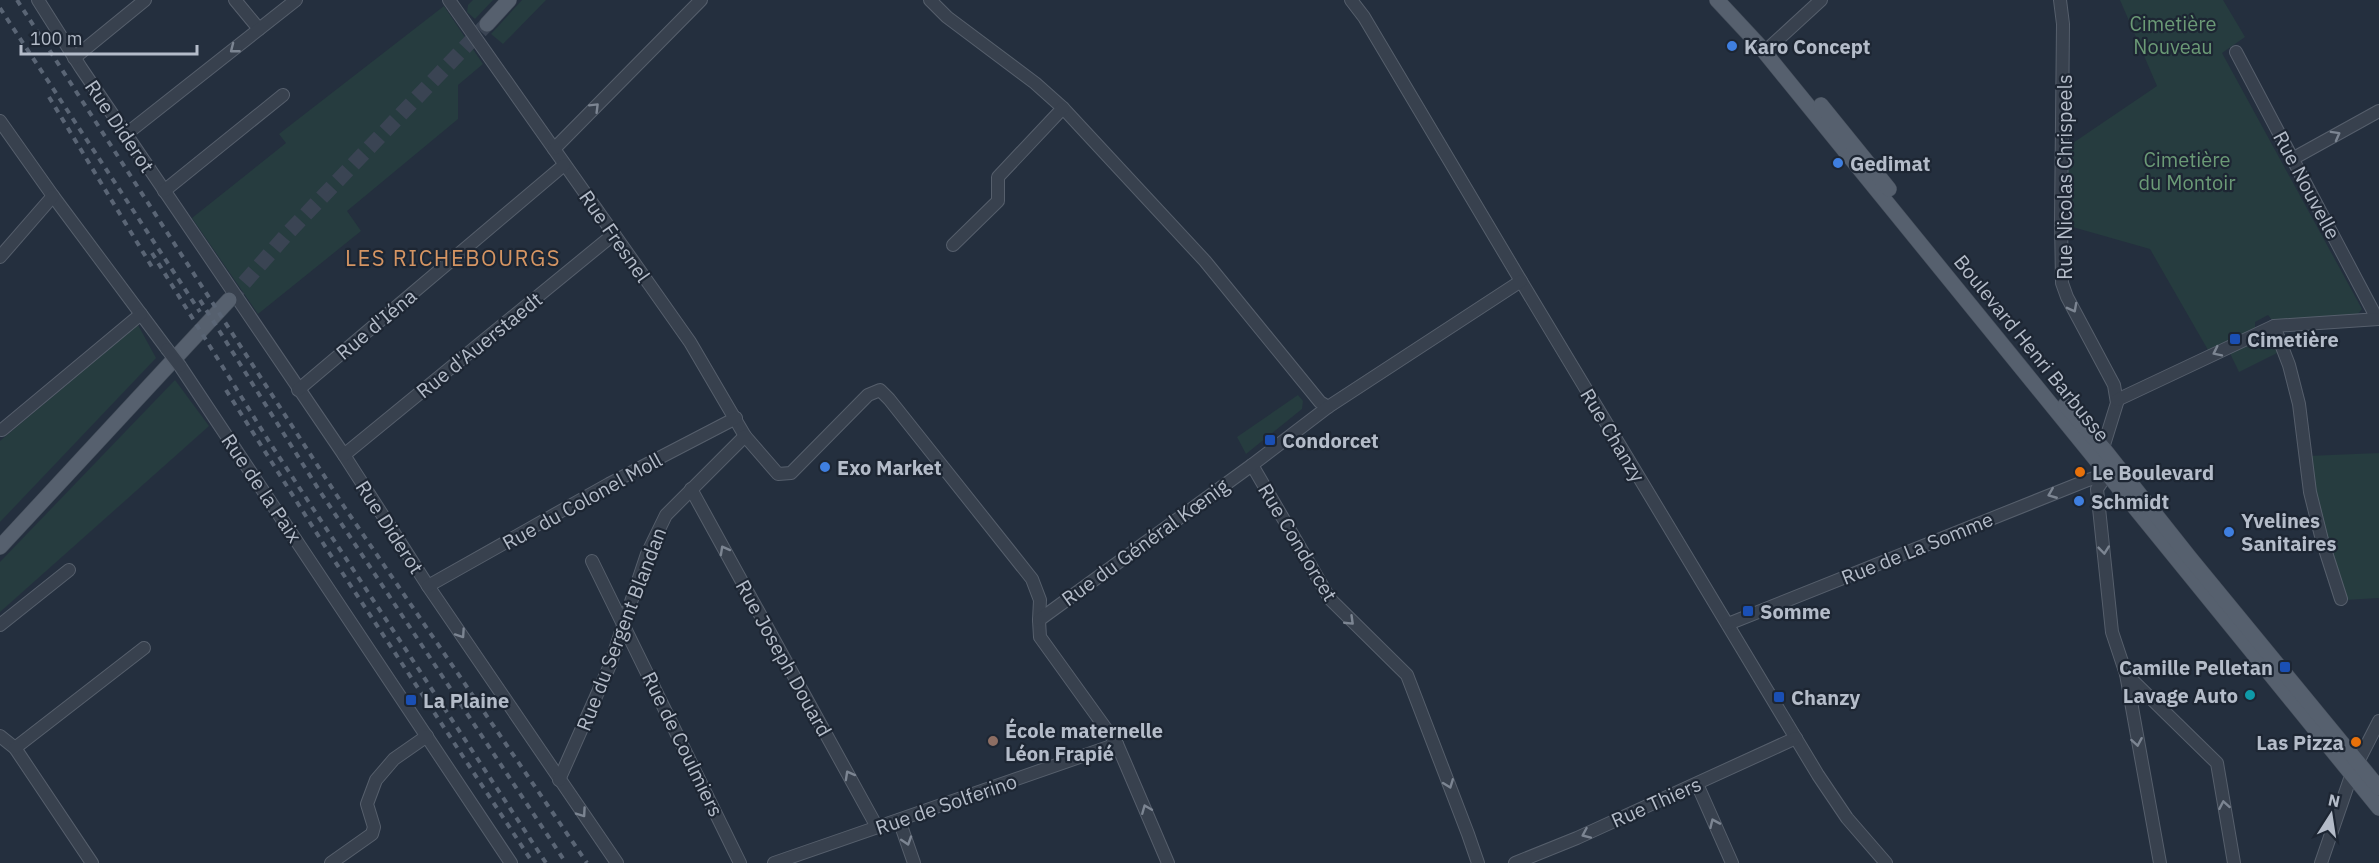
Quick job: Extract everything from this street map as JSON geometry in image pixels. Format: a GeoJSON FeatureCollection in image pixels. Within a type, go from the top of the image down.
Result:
{"type":"FeatureCollection","features":[{"type":"Feature","properties":{"kind":"main road"},"geometry":{"type":"LineString","coordinates":[[487,24],[509,0]]}},
{"type":"Feature","properties":{"kind":"main road","name":"Boulevard Henri Barbusse"},"geometry":{"type":"LineString","coordinates":[[1717,0],[1758,44],[2107,474],[2354,769],[2379,788]]}},
{"type":"Feature","properties":{"kind":"main road","name":"Boulevard Henri Barbusse"},"geometry":{"type":"LineString","coordinates":[[1730,0],[1865,157],[1983,307],[2103,448],[2354,769],[2379,808]]}},
{"type":"Feature","properties":{"kind":"main road"},"geometry":{"type":"LineString","coordinates":[[0,547],[229,300]]}},
{"type":"Feature","properties":{"kind":"main road"},"geometry":{"type":"LineString","coordinates":[[2103,448],[2107,474]]}},
{"type":"Feature","properties":{"kind":"street","name":"Rue Diderot"},"geometry":{"type":"LineString","coordinates":[[38,0],[125,135],[344,455],[428,586],[616,863]]}},
{"type":"Feature","properties":{"kind":"street"},"geometry":{"type":"LineString","coordinates":[[74,58],[145,0]]}},
{"type":"Feature","properties":{"kind":"street"},"geometry":{"type":"LineString","coordinates":[[235,0],[259,29]]}},
{"type":"Feature","properties":{"kind":"street"},"geometry":{"type":"LineString","coordinates":[[125,135],[296,0]]}},
{"type":"Feature","properties":{"kind":"street","name":"Rue Fresnel"},"geometry":{"type":"LineString","coordinates":[[450,0],[690,342],[745,436],[778,474],[791,473],[868,395],[880,390],[919,435],[1032,579],[1040,600],[1039,620]]}},
{"type":"Feature","properties":{"kind":"street"},"geometry":{"type":"LineString","coordinates":[[554,149],[701,0]]}},
{"type":"Feature","properties":{"kind":"street"},"geometry":{"type":"LineString","coordinates":[[930,0],[947,17],[1035,83],[1063,108],[1205,261],[1320,402],[1328,406]]}},
{"type":"Feature","properties":{"kind":"street","name":"Rue Chanzy"},"geometry":{"type":"LineString","coordinates":[[1352,0],[1796,738],[1847,818],[1886,863]]}},
{"type":"Feature","properties":{"kind":"street"},"geometry":{"type":"LineString","coordinates":[[1771,46],[1821,0]]}},
{"type":"Feature","properties":{"kind":"street","name":"Rue Nicolas Chrispeels"},"geometry":{"type":"LineString","coordinates":[[2060,0],[2063,24],[2062,283],[2067,297],[2114,385],[2117,400]]}},
{"type":"Feature","properties":{"kind":"street","name":"Rue Nouvelle"},"geometry":{"type":"LineString","coordinates":[[2236,52],[2377,319]]}},
{"type":"Feature","properties":{"kind":"street","name":"Rue Diderot"},"geometry":{"type":"LineString","coordinates":[[164,191],[284,95]]}},
{"type":"Feature","properties":{"kind":"street"},"geometry":{"type":"LineString","coordinates":[[953,245],[998,201],[998,177],[1063,108]]}},
{"type":"Feature","properties":{"kind":"street"},"geometry":{"type":"LineString","coordinates":[[2294,158],[2379,111]]}},
{"type":"Feature","properties":{"kind":"street","name":"Rue de la Paix"},"geometry":{"type":"LineString","coordinates":[[0,121],[52,196],[180,366],[511,863]]}},
{"type":"Feature","properties":{"kind":"street","name":"Rue d'Iéna"},"geometry":{"type":"LineString","coordinates":[[298,390],[564,165]]}},
{"type":"Feature","properties":{"kind":"street"},"geometry":{"type":"LineString","coordinates":[[0,257],[52,196]]}},
{"type":"Feature","properties":{"kind":"street","name":"Rue d'Auerstaedt"},"geometry":{"type":"LineString","coordinates":[[344,455],[614,234]]}},
{"type":"Feature","properties":{"kind":"street","name":"Rue Condorcet"},"geometry":{"type":"LineString","coordinates":[[1478,863],[1407,675],[1330,599],[1252,465],[1328,406],[1521,281]]}},
{"type":"Feature","properties":{"kind":"street"},"geometry":{"type":"LineString","coordinates":[[2,430],[141,314]]}},
{"type":"Feature","properties":{"kind":"street"},"geometry":{"type":"LineString","coordinates":[[2103,448],[2117,400],[2274,326],[2377,319]]}},
{"type":"Feature","properties":{"kind":"street"},"geometry":{"type":"LineString","coordinates":[[2274,326],[2289,365],[2299,404],[2310,492],[2322,540],[2341,598]]}},
{"type":"Feature","properties":{"kind":"street","name":"Rue du Colonel Moll"},"geometry":{"type":"LineString","coordinates":[[428,586],[609,484],[736,418]]}},
{"type":"Feature","properties":{"kind":"street","name":"Rue du Sergent Blandan"},"geometry":{"type":"LineString","coordinates":[[559,780],[610,665],[647,554],[666,515],[745,436]]}},
{"type":"Feature","properties":{"kind":"street","name":"Rue du Général Kœnig"},"geometry":{"type":"LineString","coordinates":[[1039,620],[1252,465]]}},
{"type":"Feature","properties":{"kind":"street"},"geometry":{"type":"LineString","coordinates":[[2107,474],[2097,489],[2112,632],[2126,674],[2160,863]]}},
{"type":"Feature","properties":{"kind":"street","name":"Rue de La Somme"},"geometry":{"type":"LineString","coordinates":[[1728,624],[2107,474]]}},
{"type":"Feature","properties":{"kind":"street","name":"Rue Joseph Douard"},"geometry":{"type":"LineString","coordinates":[[691,489],[878,827]]}},
{"type":"Feature","properties":{"kind":"street","name":"Rue de Coulmiers"},"geometry":{"type":"LineString","coordinates":[[592,561],[740,863]]}},
{"type":"Feature","properties":{"kind":"street"},"geometry":{"type":"LineString","coordinates":[[0,625],[69,570]]}},
{"type":"Feature","properties":{"kind":"street"},"geometry":{"type":"LineString","coordinates":[[1039,620],[1040,637],[1117,744],[1168,863]]}},
{"type":"Feature","properties":{"kind":"street"},"geometry":{"type":"LineString","coordinates":[[15,748],[144,648]]}},
{"type":"Feature","properties":{"kind":"street"},"geometry":{"type":"LineString","coordinates":[[2126,674],[2217,763],[2234,863]]}},
{"type":"Feature","properties":{"kind":"street"},"geometry":{"type":"LineString","coordinates":[[2321,863],[2354,769],[2379,721]]}},
{"type":"Feature","properties":{"kind":"street"},"geometry":{"type":"LineString","coordinates":[[0,736],[15,748],[92,863]]}},
{"type":"Feature","properties":{"kind":"street"},"geometry":{"type":"LineString","coordinates":[[331,863],[372,834],[374,827],[367,804],[376,780],[394,759],[427,736]]}},
{"type":"Feature","properties":{"kind":"street","name":"Rue Thiers"},"geometry":{"type":"LineString","coordinates":[[1515,863],[1577,838],[1796,738]]}},
{"type":"Feature","properties":{"kind":"street","name":"Rue de Solferino"},"geometry":{"type":"LineString","coordinates":[[774,863],[1117,744]]}},
{"type":"Feature","properties":{"kind":"street"},"geometry":{"type":"LineString","coordinates":[[1697,784],[1732,863]]}},
{"type":"Feature","properties":{"kind":"street"},"geometry":{"type":"LineString","coordinates":[[899,820],[914,863]]}},
{"type":"Feature","properties":{"kind":"green space"},"geometry":{"type":"Polygon","coordinates":[[[473,0],[493,0],[475,19],[467,12],[468,5],[473,0]]]}},
{"type":"Feature","properties":{"kind":"green space"},"geometry":{"type":"Polygon","coordinates":[[[522,0],[546,0],[503,44],[491,34],[522,0]]]}},
{"type":"Feature","properties":{"kind":"green space","name":"Cimetière du Montoir"},"geometry":{"type":"Polygon","coordinates":[[[2120,0],[2223,0],[2245,37],[2222,53],[2362,309],[2357,315],[2272,320],[2268,315],[2255,322],[2255,328],[2208,350],[2150,249],[2069,226],[2067,147],[2157,86],[2120,0]]]}},
{"type":"Feature","properties":{"kind":"green space"},"geometry":{"type":"Polygon","coordinates":[[[444,6],[483,64],[458,85],[458,119],[347,211],[361,231],[258,314],[192,218],[286,143],[279,134],[444,6]]]}},
{"type":"Feature","properties":{"kind":"green space"},"geometry":{"type":"Polygon","coordinates":[[[138,325],[156,358],[0,522],[0,441],[138,325]]]}},
{"type":"Feature","properties":{"kind":"green space"},"geometry":{"type":"Polygon","coordinates":[[[2274,326],[2283,350],[2239,372],[2227,347],[2274,326]]]}},
{"type":"Feature","properties":{"kind":"green space"},"geometry":{"type":"Polygon","coordinates":[[[175,380],[209,426],[0,612],[0,562],[175,380]]]}},
{"type":"Feature","properties":{"kind":"green space"},"geometry":{"type":"Polygon","coordinates":[[[1298,395],[1303,401],[1302,409],[1246,454],[1237,437],[1298,395]]]}},
{"type":"Feature","properties":{"kind":"green space"},"geometry":{"type":"Polygon","coordinates":[[[2379,453],[2379,598],[2345,600],[2326,538],[2307,456],[2379,453]]]}},
{"type":"Feature","properties":{"kind":"tunnel"},"geometry":{"type":"LineString","coordinates":[[229,300],[287,234],[487,24]]}},
{"type":"Feature","properties":{"kind":"railway"},"geometry":{"type":"LineString","coordinates":[[17,0],[345,508],[587,863]]}},
{"type":"Feature","properties":{"kind":"railway"},"geometry":{"type":"LineString","coordinates":[[0,8],[200,312]]}},
{"type":"Feature","properties":{"kind":"railway"},"geometry":{"type":"LineString","coordinates":[[49,97],[152,267]]}},
{"type":"Feature","properties":{"kind":"railway"},"geometry":{"type":"LineString","coordinates":[[152,253],[270,443],[546,863]]}},
{"type":"Feature","properties":{"kind":"railway"},"geometry":{"type":"LineString","coordinates":[[200,300],[319,490],[566,863]]}},
{"type":"Feature","properties":{"kind":"railway"},"geometry":{"type":"LineString","coordinates":[[226,390],[328,551],[533,863]]}},
{"type":"Feature","properties":{"kind":"place","name":"Karo Concept"},"geometry":{"type":"Point","coordinates":[1732,46]}},
{"type":"Feature","properties":{"kind":"place","name":"Gedimat"},"geometry":{"type":"Point","coordinates":[1838,163]}},
{"type":"Feature","properties":{"kind":"place","name":"Cimetière"},"geometry":{"type":"Point","coordinates":[2235,339]}},
{"type":"Feature","properties":{"kind":"place","name":"Condorcet"},"geometry":{"type":"Point","coordinates":[1270,440]}},
{"type":"Feature","properties":{"kind":"place","name":"Exo Market"},"geometry":{"type":"Point","coordinates":[825,467]}},
{"type":"Feature","properties":{"kind":"place","name":"Le Boulevard"},"geometry":{"type":"Point","coordinates":[2080,472]}},
{"type":"Feature","properties":{"kind":"place","name":"Schmidt"},"geometry":{"type":"Point","coordinates":[2079,501]}},
{"type":"Feature","properties":{"kind":"place","name":"Yvelines Sanitaires"},"geometry":{"type":"Point","coordinates":[2229,532]}},
{"type":"Feature","properties":{"kind":"place","name":"Somme"},"geometry":{"type":"Point","coordinates":[1748,611]}},
{"type":"Feature","properties":{"kind":"place","name":"Camille Pelletan"},"geometry":{"type":"Point","coordinates":[2285,667]}},
{"type":"Feature","properties":{"kind":"place","name":"Lavage Auto"},"geometry":{"type":"Point","coordinates":[2250,695]}},
{"type":"Feature","properties":{"kind":"place","name":"Chanzy"},"geometry":{"type":"Point","coordinates":[1779,697]}},
{"type":"Feature","properties":{"kind":"place","name":"La Plaine"},"geometry":{"type":"Point","coordinates":[411,700]}},
{"type":"Feature","properties":{"kind":"place","name":"École maternelle Léon Frapié"},"geometry":{"type":"Point","coordinates":[993,741]}},
{"type":"Feature","properties":{"kind":"place","name":"Las Pizza"},"geometry":{"type":"Point","coordinates":[2356,742]}},
{"type":"Feature","properties":{"kind":"district","name":"LES RICHEBOURGS"},"geometry":{"type":"Point","coordinates":[453,257]}},
{"type":"Feature","properties":{"kind":"park label","name":"Cimetière Nouveau"},"geometry":{"type":"Point","coordinates":[2173,34]}}]}
